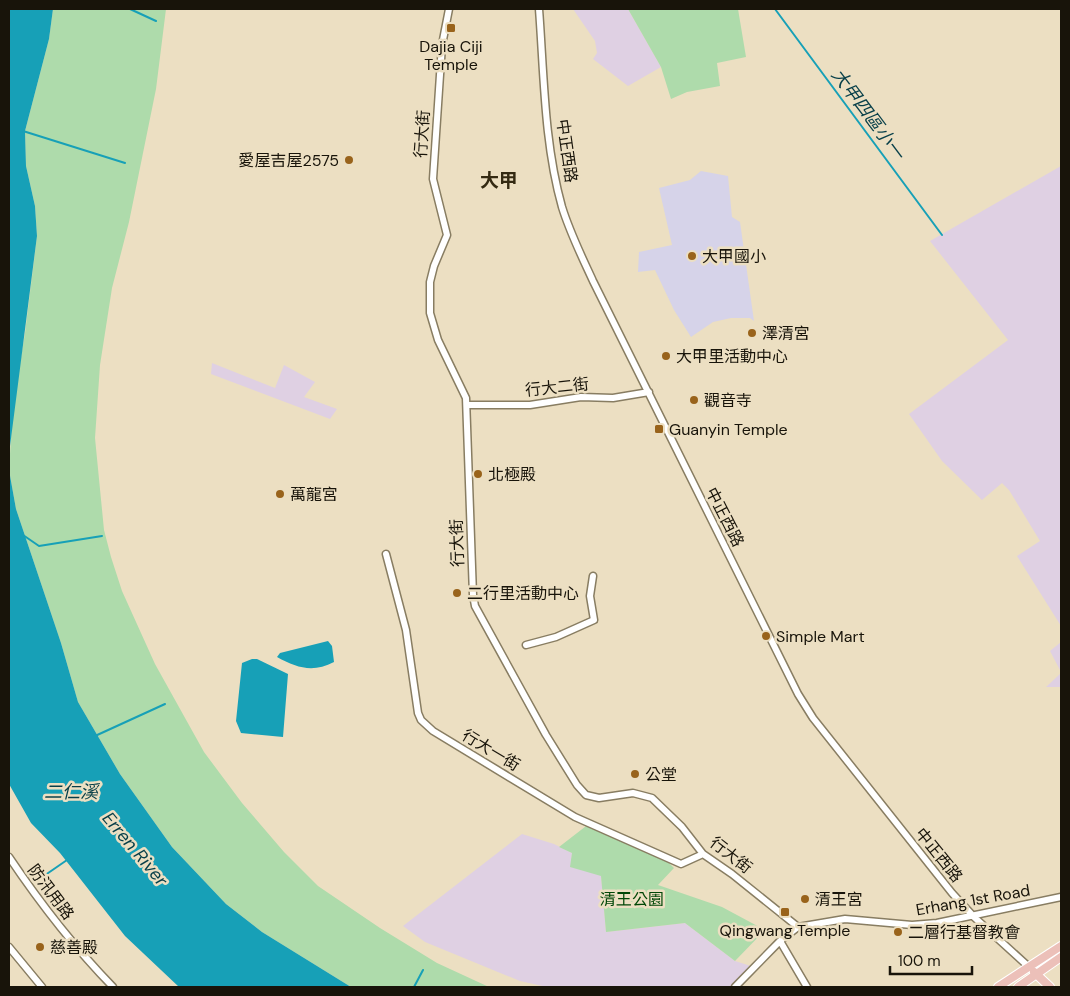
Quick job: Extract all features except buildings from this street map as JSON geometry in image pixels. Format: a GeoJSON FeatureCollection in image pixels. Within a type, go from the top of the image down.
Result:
{"type":"FeatureCollection","features":[{"type":"Feature","properties":{"kind":"main road"},"geometry":{"type":"LineString","coordinates":[[998,987],[1061,946]]}},
{"type":"Feature","properties":{"kind":"main road"},"geometry":{"type":"LineString","coordinates":[[1018,987],[1061,957]]}},
{"type":"Feature","properties":{"kind":"main road"},"geometry":{"type":"LineString","coordinates":[[1029,967],[1050,987]]}},
{"type":"Feature","properties":{"kind":"street","name":"行大街"},"geometry":{"type":"LineString","coordinates":[[449,9],[442,45],[433,179],[447,235],[434,266],[430,282],[430,313],[438,340],[463,390],[467,405],[473,595],[475,606],[567,771],[586,795],[599,798],[633,793],[652,798],[682,827],[703,854],[732,874],[798,927]]}},
{"type":"Feature","properties":{"kind":"street","name":"中正西路"},"geometry":{"type":"LineString","coordinates":[[539,9],[550,149],[562,206],[579,250],[806,708],[974,917],[1029,967]]}},
{"type":"Feature","properties":{"kind":"street","name":"行大二街"},"geometry":{"type":"LineString","coordinates":[[467,405],[530,405],[581,397],[613,398],[649,392]]}},
{"type":"Feature","properties":{"kind":"street","name":"行大一街"},"geometry":{"type":"LineString","coordinates":[[386,554],[406,630],[418,713],[425,724],[452,743],[575,817],[598,828],[681,864],[703,854]]}},
{"type":"Feature","properties":{"kind":"street"},"geometry":{"type":"LineString","coordinates":[[526,645],[556,637],[594,620],[590,596],[593,576]]}},
{"type":"Feature","properties":{"kind":"street","name":"防汛用路"},"geometry":{"type":"LineString","coordinates":[[9,857],[82,955],[113,987]]}},
{"type":"Feature","properties":{"kind":"street","name":"Erhang 1st Road"},"geometry":{"type":"LineString","coordinates":[[735,987],[780,941],[798,927],[845,919],[912,925],[974,917],[1061,897]]}},
{"type":"Feature","properties":{"kind":"street"},"geometry":{"type":"LineString","coordinates":[[780,941],[807,987]]}},
{"type":"Feature","properties":{"kind":"street"},"geometry":{"type":"LineString","coordinates":[[9,947],[42,987]]}},
{"type":"Feature","properties":{"kind":"shaded area"},"geometry":{"type":"Polygon","coordinates":[[[573,9],[628,9],[661,67],[628,86],[593,59],[597,53],[595,41],[573,9]]]}},
{"type":"Feature","properties":{"kind":"shaded area"},"geometry":{"type":"Polygon","coordinates":[[[1061,166],[1061,626],[1017,556],[1040,541],[1009,490],[1002,483],[982,500],[942,461],[909,414],[1008,340],[930,241],[1061,166]]]}},
{"type":"Feature","properties":{"kind":"shaded area","name":"大甲國小"},"geometry":{"type":"Polygon","coordinates":[[[701,171],[728,176],[732,217],[740,222],[754,321],[750,318],[731,318],[713,322],[691,337],[674,310],[655,270],[638,272],[639,252],[672,245],[659,188],[690,180],[701,171]]]}},
{"type":"Feature","properties":{"kind":"shaded area"},"geometry":{"type":"Polygon","coordinates":[[[212,363],[275,388],[284,365],[315,382],[304,397],[337,409],[330,419],[211,374],[212,363]]]}},
{"type":"Feature","properties":{"kind":"shaded area"},"geometry":{"type":"Polygon","coordinates":[[[1061,642],[1061,672],[1050,651],[1061,642]]]}},
{"type":"Feature","properties":{"kind":"shaded area"},"geometry":{"type":"Polygon","coordinates":[[[1061,673],[1061,687],[1046,687],[1061,673]]]}},
{"type":"Feature","properties":{"kind":"shaded area"},"geometry":{"type":"Polygon","coordinates":[[[522,834],[554,844],[572,853],[571,867],[601,875],[606,932],[685,923],[735,961],[754,967],[737,987],[547,987],[520,981],[425,942],[403,926],[522,834]]]}},
{"type":"Feature","properties":{"kind":"green space"},"geometry":{"type":"Polygon","coordinates":[[[53,9],[166,9],[156,89],[129,222],[112,288],[100,365],[95,438],[104,530],[122,591],[155,664],[204,752],[242,803],[284,852],[318,886],[380,928],[437,963],[489,987],[351,987],[262,932],[226,904],[172,847],[120,774],[78,702],[61,643],[16,509],[9,470],[13,405],[25,333],[37,236],[35,206],[26,166],[25,131],[49,39],[53,9]]]}},
{"type":"Feature","properties":{"kind":"green space"},"geometry":{"type":"Polygon","coordinates":[[[628,9],[738,9],[746,57],[717,63],[720,86],[687,92],[671,99],[661,67],[628,9]]]}},
{"type":"Feature","properties":{"kind":"green space","name":"清王公園"},"geometry":{"type":"Polygon","coordinates":[[[590,823],[661,855],[674,868],[658,885],[722,907],[765,930],[735,961],[685,923],[606,932],[601,876],[570,867],[572,853],[559,847],[590,823]]]}},
{"type":"Feature","properties":{"kind":"water"},"geometry":{"type":"Polygon","coordinates":[[[9,9],[53,9],[49,39],[25,131],[26,166],[35,206],[37,236],[9,454],[9,9]]]}},
{"type":"Feature","properties":{"kind":"water","name":"二仁溪"},"geometry":{"type":"Polygon","coordinates":[[[9,470],[16,509],[61,643],[78,702],[120,774],[172,847],[226,904],[262,932],[351,987],[179,987],[125,936],[60,853],[31,823],[9,784],[9,470]]]}},
{"type":"Feature","properties":{"kind":"water"},"geometry":{"type":"Polygon","coordinates":[[[328,641],[332,646],[334,662],[326,665],[305,668],[277,657],[280,653],[328,641]]]}},
{"type":"Feature","properties":{"kind":"water"},"geometry":{"type":"Polygon","coordinates":[[[257,659],[288,674],[283,737],[241,733],[236,721],[242,663],[257,659]]]}},
{"type":"Feature","properties":{"kind":"waterway"},"geometry":{"type":"LineString","coordinates":[[130,9],[156,21]]}},
{"type":"Feature","properties":{"kind":"waterway","name":"大甲四區小一"},"geometry":{"type":"LineString","coordinates":[[775,9],[942,235]]}},
{"type":"Feature","properties":{"kind":"waterway"},"geometry":{"type":"LineString","coordinates":[[23,131],[125,163]]}},
{"type":"Feature","properties":{"kind":"waterway"},"geometry":{"type":"LineString","coordinates":[[23,535],[39,546],[102,536]]}},
{"type":"Feature","properties":{"kind":"waterway"},"geometry":{"type":"LineString","coordinates":[[95,736],[165,704]]}},
{"type":"Feature","properties":{"kind":"waterway"},"geometry":{"type":"LineString","coordinates":[[38,880],[67,860]]}},
{"type":"Feature","properties":{"kind":"waterway"},"geometry":{"type":"LineString","coordinates":[[414,987],[423,970]]}},
{"type":"Feature","properties":{"kind":"place","name":"Dajia Ciji Temple"},"geometry":{"type":"Point","coordinates":[451,28]}},
{"type":"Feature","properties":{"kind":"place","name":"愛屋吉屋2575"},"geometry":{"type":"Point","coordinates":[349,160]}},
{"type":"Feature","properties":{"kind":"place","name":"大甲國小"},"geometry":{"type":"Point","coordinates":[692,256]}},
{"type":"Feature","properties":{"kind":"place","name":"澤清宮"},"geometry":{"type":"Point","coordinates":[752,333]}},
{"type":"Feature","properties":{"kind":"place","name":"大甲里活動中心"},"geometry":{"type":"Point","coordinates":[666,356]}},
{"type":"Feature","properties":{"kind":"place","name":"觀音寺"},"geometry":{"type":"Point","coordinates":[694,400]}},
{"type":"Feature","properties":{"kind":"place","name":"Guanyin Temple"},"geometry":{"type":"Point","coordinates":[659,429]}},
{"type":"Feature","properties":{"kind":"place","name":"北極殿"},"geometry":{"type":"Point","coordinates":[478,474]}},
{"type":"Feature","properties":{"kind":"place","name":"萬龍宮"},"geometry":{"type":"Point","coordinates":[280,494]}},
{"type":"Feature","properties":{"kind":"place","name":"二行里活動中心"},"geometry":{"type":"Point","coordinates":[457,593]}},
{"type":"Feature","properties":{"kind":"place","name":"Simple Mart"},"geometry":{"type":"Point","coordinates":[766,636]}},
{"type":"Feature","properties":{"kind":"place","name":"公堂"},"geometry":{"type":"Point","coordinates":[635,774]}},
{"type":"Feature","properties":{"kind":"place","name":"清王宮"},"geometry":{"type":"Point","coordinates":[805,899]}},
{"type":"Feature","properties":{"kind":"place","name":"Qingwang Temple"},"geometry":{"type":"Point","coordinates":[785,912]}},
{"type":"Feature","properties":{"kind":"place","name":"二層行基督教會"},"geometry":{"type":"Point","coordinates":[898,932]}},
{"type":"Feature","properties":{"kind":"place","name":"慈善殿"},"geometry":{"type":"Point","coordinates":[40,947]}},
{"type":"Feature","properties":{"kind":"district","name":"大甲"},"geometry":{"type":"Point","coordinates":[499,180]}},
{"type":"Feature","properties":{"kind":"water label","name":"Erren River"},"geometry":{"type":"Point","coordinates":[135,849]}}]}
